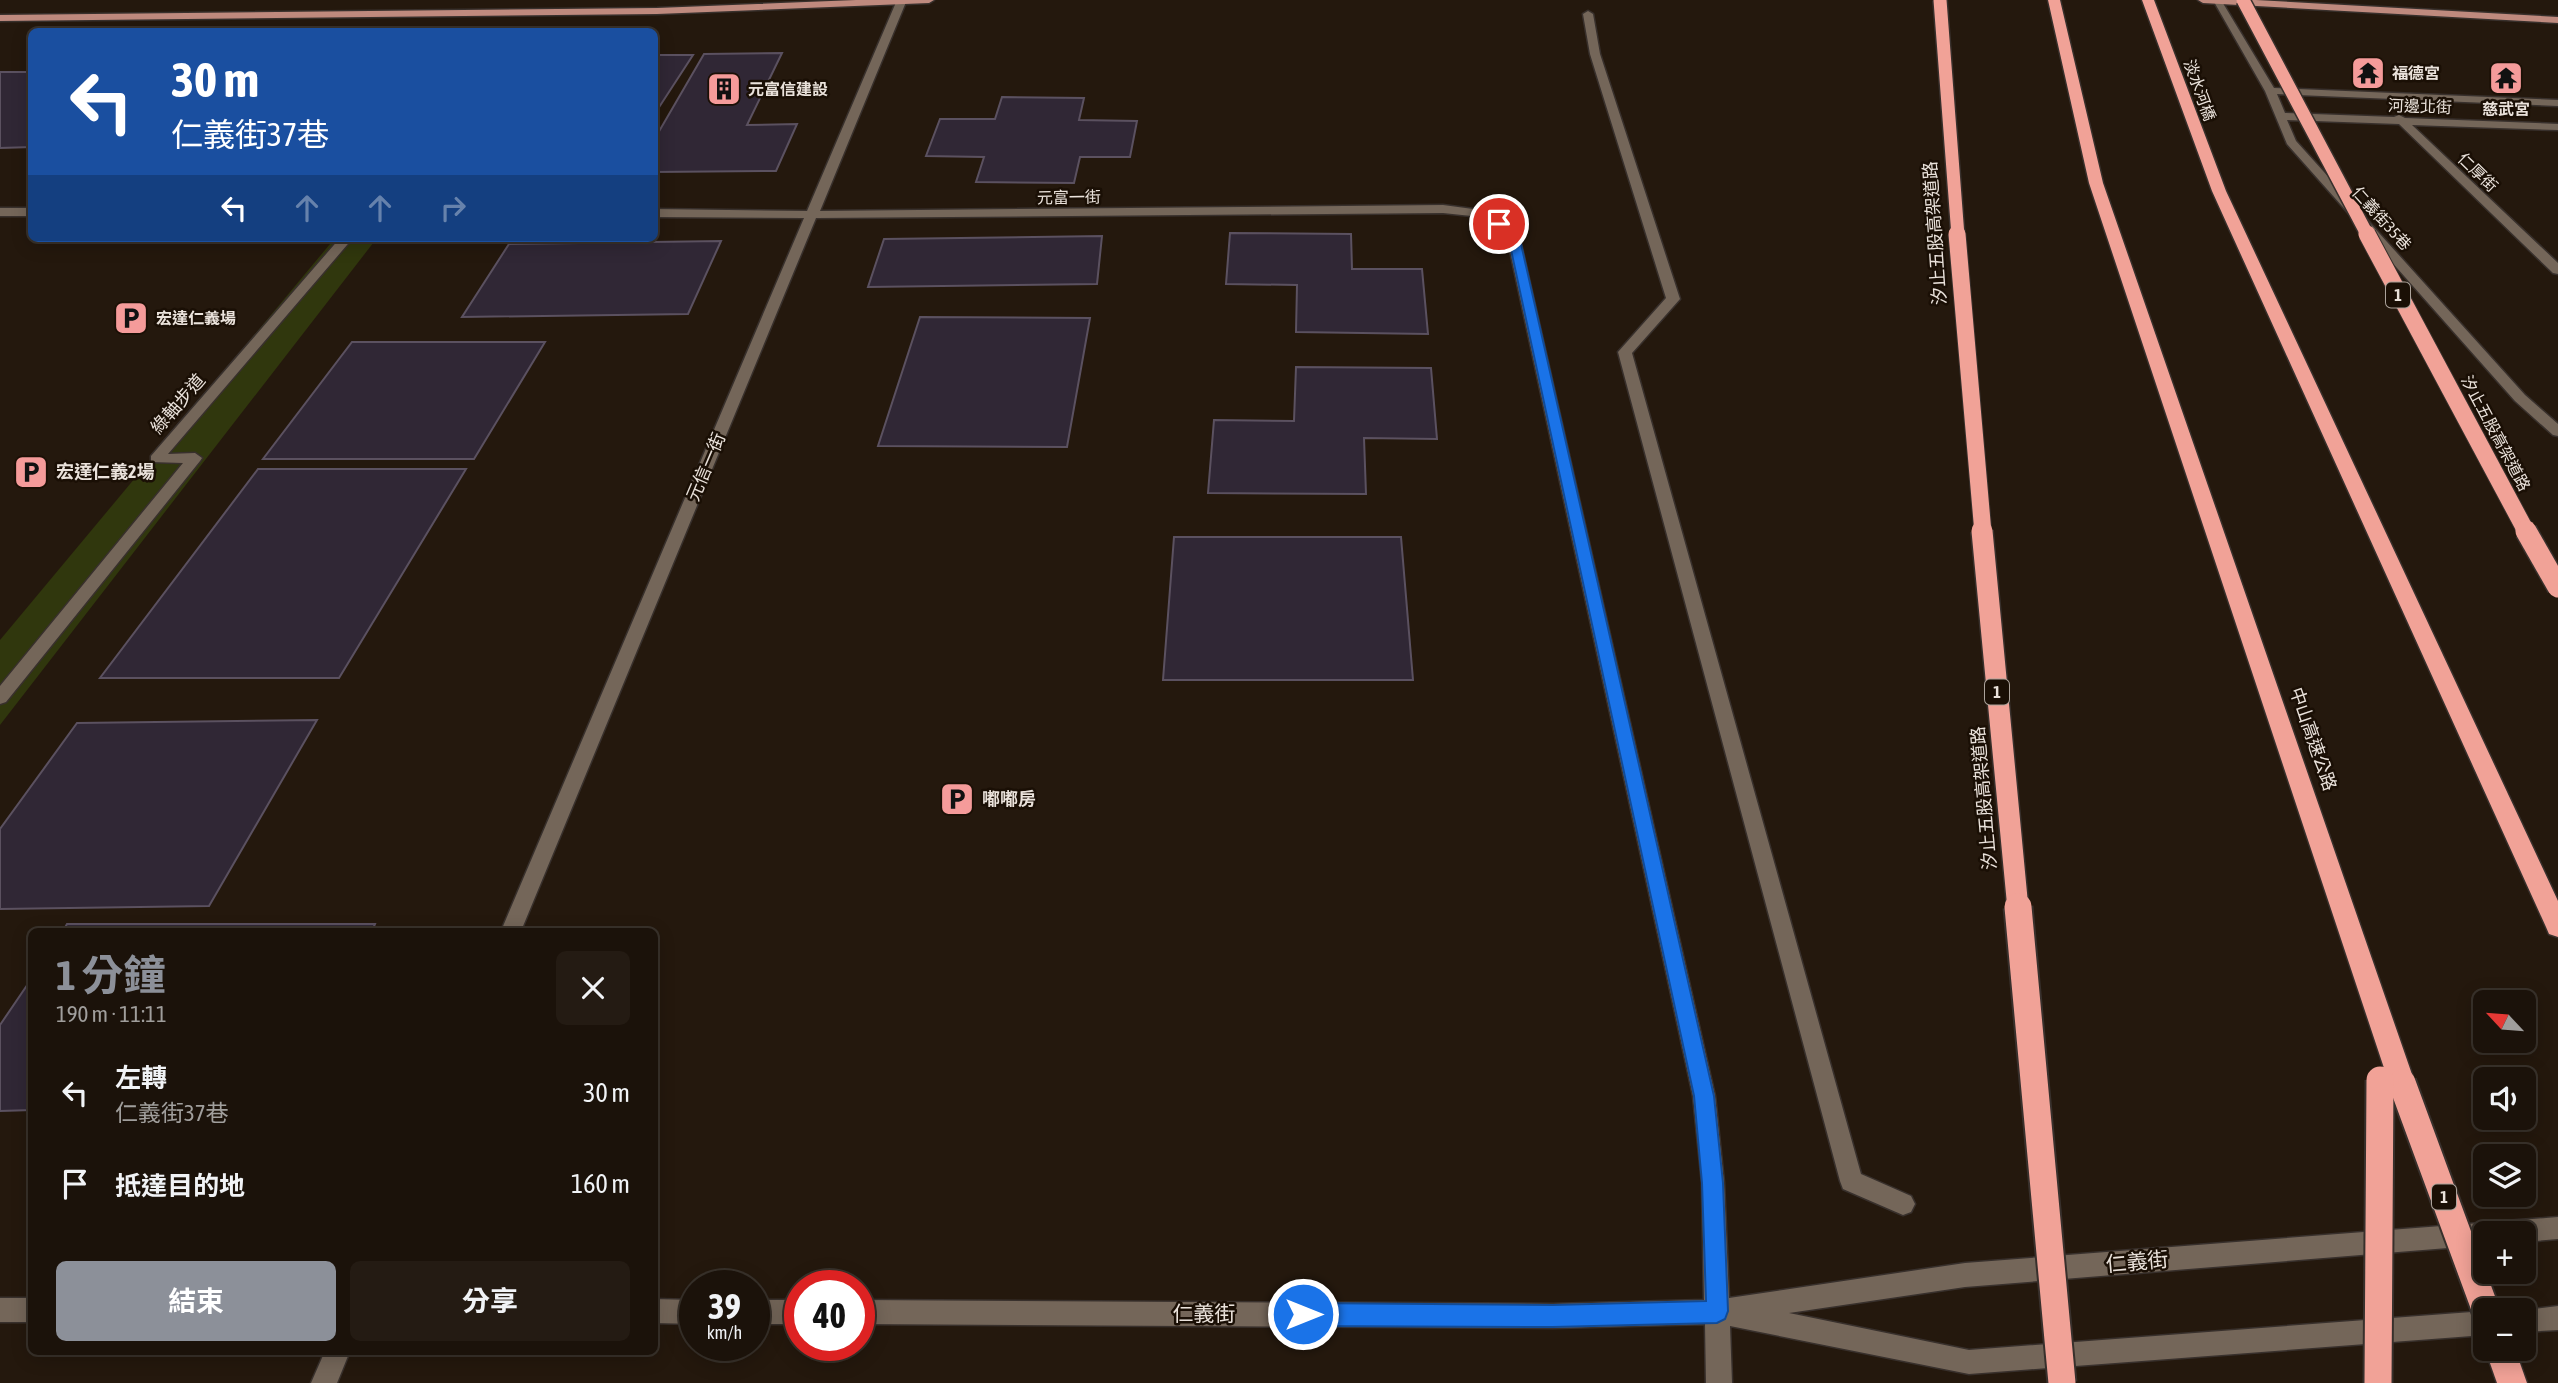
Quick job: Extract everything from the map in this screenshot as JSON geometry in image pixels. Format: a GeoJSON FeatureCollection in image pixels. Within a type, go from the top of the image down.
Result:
{"type":"FeatureCollection","features":[{"type":"Feature","properties":{"kind":"highway","name":"汐止五股高架道路"},"geometry":{"type":"LineString","coordinates":[[1940,0],[1968,377],[2062,1383]]}},
{"type":"Feature","properties":{"kind":"highway","name":"中山高速公路"},"geometry":{"type":"LineString","coordinates":[[2054,0],[2096,183],[2390,1048],[2391,1082],[2481,1298]]}},
{"type":"Feature","properties":{"kind":"highway","name":"淡水河橋"},"geometry":{"type":"LineString","coordinates":[[2148,0],[2219,191],[2558,927]]}},
{"type":"Feature","properties":{"kind":"highway","name":"汐止五股高架道路"},"geometry":{"type":"LineString","coordinates":[[2243,0],[2500,486],[2558,587]]}},
{"type":"Feature","properties":{"kind":"highway"},"geometry":{"type":"LineString","coordinates":[[2378,1383],[2391,1082]]}},
{"type":"Feature","properties":{"kind":"highway"},"geometry":{"type":"LineString","coordinates":[[2504,1361],[2512,1383]]}},
{"type":"Feature","properties":{"kind":"main road"},"geometry":{"type":"LineString","coordinates":[[0,18],[671,11],[929,0]]}},
{"type":"Feature","properties":{"kind":"main road"},"geometry":{"type":"LineString","coordinates":[[2203,0],[2558,20]]}},
{"type":"Feature","properties":{"kind":"street","name":"仁義街35巷"},"geometry":{"type":"LineString","coordinates":[[2217,1],[2270,91],[2291,142],[2520,398],[2558,432]]}},
{"type":"Feature","properties":{"kind":"street","name":"元信一街"},"geometry":{"type":"LineString","coordinates":[[512,928],[901,2]]}},
{"type":"Feature","properties":{"kind":"street"},"geometry":{"type":"LineString","coordinates":[[1588,14],[1595,54],[1673,299],[1625,352],[1851,1181],[1903,1204]]}},
{"type":"Feature","properties":{"kind":"street","name":"河邊北街"},"geometry":{"type":"LineString","coordinates":[[2270,91],[2558,103]]}},
{"type":"Feature","properties":{"kind":"street","name":"仁厚街"},"geometry":{"type":"LineString","coordinates":[[2376,95],[2558,271]]}},
{"type":"Feature","properties":{"kind":"street","name":"河邊北街"},"geometry":{"type":"LineString","coordinates":[[2280,116],[2558,127]]}},
{"type":"Feature","properties":{"kind":"street","name":"元富一街"},"geometry":{"type":"LineString","coordinates":[[658,213],[1429,209],[1484,214],[1513,235],[1704,1096],[1713,1183],[1717,1311]]}},
{"type":"Feature","properties":{"kind":"street"},"geometry":{"type":"LineString","coordinates":[[0,212],[28,212]]}},
{"type":"Feature","properties":{"kind":"street","name":"綠軸步道"},"geometry":{"type":"LineString","coordinates":[[0,698],[195,458],[156,459],[344,242]]}},
{"type":"Feature","properties":{"kind":"street","name":"仁義街"},"geometry":{"type":"LineString","coordinates":[[875,1312],[1553,1316],[1717,1311],[1965,1275],[2558,1228]]}},
{"type":"Feature","properties":{"kind":"street"},"geometry":{"type":"LineString","coordinates":[[0,1310],[28,1311]]}},
{"type":"Feature","properties":{"kind":"street"},"geometry":{"type":"LineString","coordinates":[[658,1311],[679,1312]]}},
{"type":"Feature","properties":{"kind":"street"},"geometry":{"type":"LineString","coordinates":[[1717,1311],[1719,1383]]}},
{"type":"Feature","properties":{"kind":"street","name":"仁義街"},"geometry":{"type":"LineString","coordinates":[[1717,1311],[1969,1362],[2473,1324]]}},
{"type":"Feature","properties":{"kind":"street"},"geometry":{"type":"LineString","coordinates":[[2536,1319],[2558,1318]]}},
{"type":"Feature","properties":{"kind":"street"},"geometry":{"type":"LineString","coordinates":[[324,1383],[336,1355]]}},
{"type":"Feature","properties":{"kind":"green space"},"geometry":{"type":"Polygon","coordinates":[[[332,242],[374,242],[0,725],[0,640],[332,242]]]}},
{"type":"Feature","properties":{"kind":"building","name":"元富信建設"},"geometry":{"type":"Polygon","coordinates":[[[782,53],[747,125],[797,124],[776,171],[658,172],[658,133],[704,54],[782,53]]]}},
{"type":"Feature","properties":{"kind":"building"},"geometry":{"type":"Polygon","coordinates":[[[658,55],[693,55],[658,109],[658,55]]]}},
{"type":"Feature","properties":{"kind":"building"},"geometry":{"type":"Polygon","coordinates":[[[0,72],[28,72],[28,147],[0,148],[0,72]]]}},
{"type":"Feature","properties":{"kind":"building"},"geometry":{"type":"Polygon","coordinates":[[[1002,97],[1084,98],[1079,120],[1137,121],[1130,157],[1080,157],[1074,183],[976,182],[984,157],[926,156],[940,119],[995,119],[1002,97]]]}},
{"type":"Feature","properties":{"kind":"building"},"geometry":{"type":"Polygon","coordinates":[[[1230,233],[1351,234],[1352,269],[1422,269],[1428,334],[1296,332],[1297,285],[1226,284],[1230,233]]]}},
{"type":"Feature","properties":{"kind":"building"},"geometry":{"type":"Polygon","coordinates":[[[1102,236],[1097,284],[868,287],[884,239],[1102,236]]]}},
{"type":"Feature","properties":{"kind":"building"},"geometry":{"type":"Polygon","coordinates":[[[721,241],[688,314],[462,317],[509,244],[721,241]]]}},
{"type":"Feature","properties":{"kind":"building"},"geometry":{"type":"Polygon","coordinates":[[[920,317],[1090,318],[1067,447],[878,446],[920,317]]]}},
{"type":"Feature","properties":{"kind":"building"},"geometry":{"type":"Polygon","coordinates":[[[352,342],[545,342],[474,459],[263,459],[352,342]]]}},
{"type":"Feature","properties":{"kind":"building"},"geometry":{"type":"Polygon","coordinates":[[[1296,367],[1431,368],[1437,439],[1364,438],[1366,494],[1208,493],[1214,420],[1294,421],[1296,367]]]}},
{"type":"Feature","properties":{"kind":"building"},"geometry":{"type":"Polygon","coordinates":[[[258,469],[466,469],[339,678],[100,678],[258,469]]]}},
{"type":"Feature","properties":{"kind":"building"},"geometry":{"type":"Polygon","coordinates":[[[1174,537],[1401,537],[1413,680],[1163,680],[1174,537]]]}},
{"type":"Feature","properties":{"kind":"building"},"geometry":{"type":"Polygon","coordinates":[[[317,720],[209,906],[0,909],[0,829],[77,723],[317,720]]]}},
{"type":"Feature","properties":{"kind":"building"},"geometry":{"type":"Polygon","coordinates":[[[67,924],[375,924],[373,928],[65,928],[67,924]]]}},
{"type":"Feature","properties":{"kind":"building"},"geometry":{"type":"Polygon","coordinates":[[[28,984],[28,1110],[0,1111],[0,1025],[28,984]]]}},
{"type":"Feature","properties":{"kind":"place","name":"福德宮"},"geometry":{"type":"Point","coordinates":[2368,73]}},
{"type":"Feature","properties":{"kind":"place","name":"慈武宮"},"geometry":{"type":"Point","coordinates":[2506,78]}},
{"type":"Feature","properties":{"kind":"place","name":"元富信建設"},"geometry":{"type":"Point","coordinates":[724,89]}},
{"type":"Feature","properties":{"kind":"place","name":"宏達仁義場"},"geometry":{"type":"Point","coordinates":[131,318]}},
{"type":"Feature","properties":{"kind":"place","name":"宏達仁義2場"},"geometry":{"type":"Point","coordinates":[31,472]}},
{"type":"Feature","properties":{"kind":"place","name":"嘟嘟房"},"geometry":{"type":"Point","coordinates":[957,799]}},
{"type":"Feature","properties":{"kind":"route"},"geometry":{"type":"LineString","coordinates":[[1303,1314],[1553,1316],[1717,1311],[1713,1183],[1704,1096],[1513,235],[1499,224]]}}]}
